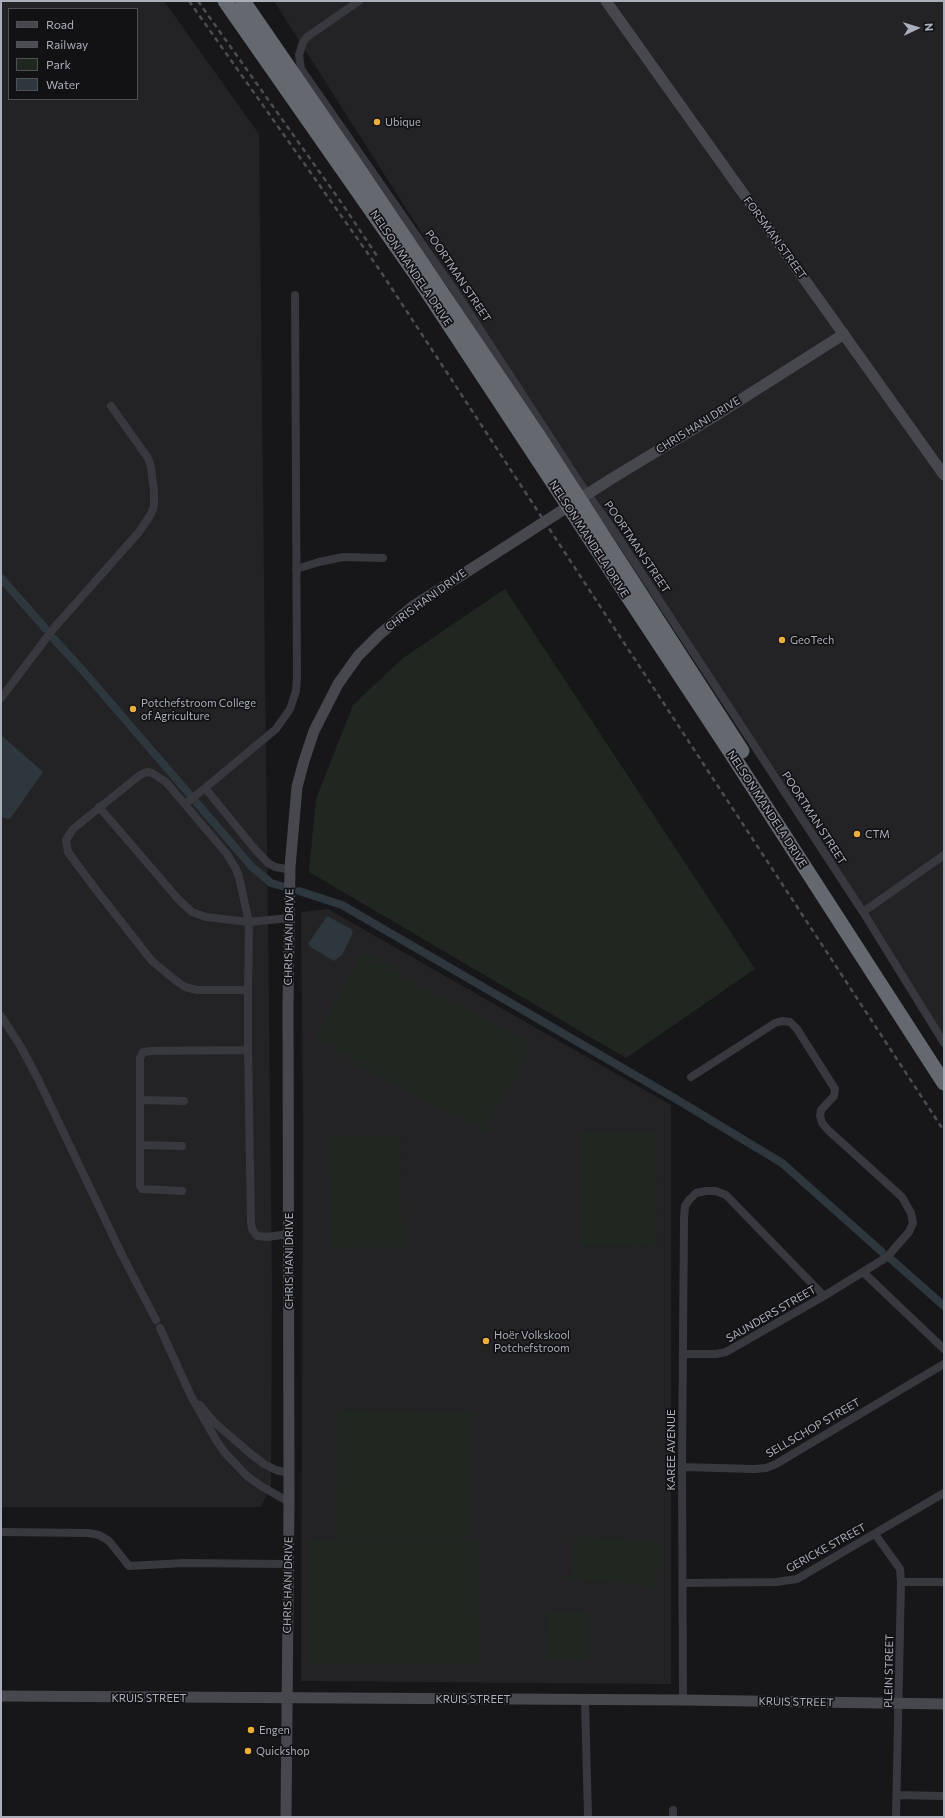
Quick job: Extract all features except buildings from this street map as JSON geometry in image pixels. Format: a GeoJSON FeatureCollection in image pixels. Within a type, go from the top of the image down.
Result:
{"type":"FeatureCollection","features":[{"type":"Feature","properties":{"kind":"highway","name":"NELSON MANDELA DRIVE"},"geometry":{"type":"LineString","coordinates":[[225,1],[415,273],[735,760],[944,1083]]}},
{"type":"Feature","properties":{"kind":"highway","name":"NELSON MANDELA DRIVE"},"geometry":{"type":"LineString","coordinates":[[243,1],[354,161],[594,520],[616,558],[944,1063]]}},
{"type":"Feature","properties":{"kind":"street","name":"POORTMAN STREET"},"geometry":{"type":"LineString","coordinates":[[359,1],[307,37],[303,42],[299,55],[301,69],[455,291],[863,912],[944,1043]]}},
{"type":"Feature","properties":{"kind":"street","name":"FORSMAN STREET"},"geometry":{"type":"LineString","coordinates":[[606,1],[944,475]]}},
{"type":"Feature","properties":{"kind":"street"},"geometry":{"type":"LineString","coordinates":[[190,800],[276,729],[290,709],[296,691],[295,295]]}},
{"type":"Feature","properties":{"kind":"street","name":"CHRIS HANI DRIVE"},"geometry":{"type":"LineString","coordinates":[[286,1817],[289,1502],[288,1006],[290,867],[297,787],[314,731],[346,672],[358,656],[380,634],[412,607],[611,479],[716,416],[844,334]]}},
{"type":"Feature","properties":{"kind":"street"},"geometry":{"type":"LineString","coordinates":[[1,698],[54,628],[139,532],[151,514],[154,506],[154,492],[151,467],[148,458],[111,406]]}},
{"type":"Feature","properties":{"kind":"street"},"geometry":{"type":"LineString","coordinates":[[296,569],[343,557],[383,558]]}},
{"type":"Feature","properties":{"kind":"street"},"geometry":{"type":"LineString","coordinates":[[248,990],[209,992],[185,987],[165,973],[127,930],[74,860],[66,845],[68,834],[99,807],[140,775],[147,772],[159,776],[190,800],[236,869],[248,922],[248,990],[248,1050],[252,1229],[257,1236],[261,1237],[289,1234]]}},
{"type":"Feature","properties":{"kind":"street"},"geometry":{"type":"LineString","coordinates":[[205,788],[268,863],[275,867],[290,867]]}},
{"type":"Feature","properties":{"kind":"street"},"geometry":{"type":"LineString","coordinates":[[99,807],[185,907],[198,915],[248,922],[290,918]]}},
{"type":"Feature","properties":{"kind":"street"},"geometry":{"type":"LineString","coordinates":[[863,912],[944,855]]}},
{"type":"Feature","properties":{"kind":"street"},"geometry":{"type":"LineString","coordinates":[[1,1016],[21,1047],[38,1079],[122,1255],[158,1324],[191,1396],[213,1435],[225,1453],[247,1476],[289,1502]]}},
{"type":"Feature","properties":{"kind":"street","name":"SAUNDERS STREET"},"geometry":{"type":"LineString","coordinates":[[682,1354],[716,1354],[726,1352],[864,1272],[887,1256],[909,1232],[913,1223],[912,1213],[902,1197],[822,1123],[820,1116],[821,1110],[834,1096],[835,1089],[797,1029],[790,1022],[782,1021],[775,1023],[691,1077]]}},
{"type":"Feature","properties":{"kind":"street"},"geometry":{"type":"LineString","coordinates":[[182,1191],[142,1189],[140,1186],[140,1058],[143,1052],[248,1050]]}},
{"type":"Feature","properties":{"kind":"street"},"geometry":{"type":"LineString","coordinates":[[140,1100],[184,1101]]}},
{"type":"Feature","properties":{"kind":"street"},"geometry":{"type":"LineString","coordinates":[[140,1145],[182,1146]]}},
{"type":"Feature","properties":{"kind":"street","name":"KAREE AVENUE"},"geometry":{"type":"LineString","coordinates":[[684,1700],[682,1354],[684,1218],[685,1206],[689,1200],[696,1193],[706,1191],[716,1192],[726,1196],[824,1296]]}},
{"type":"Feature","properties":{"kind":"street"},"geometry":{"type":"LineString","coordinates":[[864,1272],[944,1349]]}},
{"type":"Feature","properties":{"kind":"street","name":"SELLSCHOP STREET"},"geometry":{"type":"LineString","coordinates":[[682,1467],[754,1469],[776,1464],[944,1364]]}},
{"type":"Feature","properties":{"kind":"street"},"geometry":{"type":"LineString","coordinates":[[191,1396],[215,1423],[251,1454],[264,1464],[276,1470],[289,1473]]}},
{"type":"Feature","properties":{"kind":"street","name":"GERICKE STREET"},"geometry":{"type":"LineString","coordinates":[[683,1583],[788,1582],[797,1579],[944,1493]]}},
{"type":"Feature","properties":{"kind":"street"},"geometry":{"type":"LineString","coordinates":[[1,1532],[88,1533],[99,1535],[109,1541],[129,1566],[184,1563],[288,1564]]}},
{"type":"Feature","properties":{"kind":"street","name":"PLEIN STREET"},"geometry":{"type":"LineString","coordinates":[[875,1534],[900,1569],[901,1582],[896,1817]]}},
{"type":"Feature","properties":{"kind":"street"},"geometry":{"type":"LineString","coordinates":[[901,1582],[944,1582]]}},
{"type":"Feature","properties":{"kind":"street","name":"KRUIS STREET"},"geometry":{"type":"LineString","coordinates":[[1,1696],[684,1700],[944,1704]]}},
{"type":"Feature","properties":{"kind":"street"},"geometry":{"type":"LineString","coordinates":[[586,1700],[588,1817]]}},
{"type":"Feature","properties":{"kind":"street"},"geometry":{"type":"LineString","coordinates":[[897,1795],[944,1796]]}},
{"type":"Feature","properties":{"kind":"shaded area","name":"Potchefstroom College of Agriculture"},"geometry":{"type":"Polygon","coordinates":[[[1,1],[164,1],[259,134],[272,1284],[271,1486],[261,1507],[1,1507],[1,1]]]}},
{"type":"Feature","properties":{"kind":"shaded area"},"geometry":{"type":"Polygon","coordinates":[[[274,1],[944,1],[944,1038],[503,361],[274,1]]]}},
{"type":"Feature","properties":{"kind":"shaded area","name":"Hoër Volkskool Potchefstroom"},"geometry":{"type":"Polygon","coordinates":[[[328,909],[671,1105],[671,1684],[301,1681],[303,1123],[301,912],[328,909]]]}},
{"type":"Feature","properties":{"kind":"green space"},"geometry":{"type":"Polygon","coordinates":[[[505,589],[755,969],[626,1058],[309,872],[316,799],[353,705],[403,658],[505,589]]]}},
{"type":"Feature","properties":{"kind":"green space"},"geometry":{"type":"Polygon","coordinates":[[[362,952],[531,1045],[483,1132],[315,1039],[362,952]]]}},
{"type":"Feature","properties":{"kind":"green space"},"geometry":{"type":"Polygon","coordinates":[[[581,1132],[657,1132],[656,1246],[580,1245],[581,1132]]]}},
{"type":"Feature","properties":{"kind":"green space"},"geometry":{"type":"Polygon","coordinates":[[[329,1136],[400,1136],[402,1247],[330,1248],[329,1136]]]}},
{"type":"Feature","properties":{"kind":"green space"},"geometry":{"type":"Polygon","coordinates":[[[337,1411],[471,1412],[471,1538],[336,1538],[337,1411]]]}},
{"type":"Feature","properties":{"kind":"green space"},"geometry":{"type":"Polygon","coordinates":[[[575,1536],[660,1543],[656,1586],[571,1579],[575,1536]]]}},
{"type":"Feature","properties":{"kind":"green space"},"geometry":{"type":"Polygon","coordinates":[[[310,1540],[479,1540],[480,1665],[310,1665],[310,1540]]]}},
{"type":"Feature","properties":{"kind":"green space"},"geometry":{"type":"Polygon","coordinates":[[[547,1612],[587,1612],[587,1659],[546,1658],[547,1612]]]}},
{"type":"Feature","properties":{"kind":"water"},"geometry":{"type":"Polygon","coordinates":[[[1,735],[43,772],[10,819],[1,817],[1,735]]]}},
{"type":"Feature","properties":{"kind":"water"},"geometry":{"type":"Polygon","coordinates":[[[327,916],[351,929],[353,933],[342,955],[334,961],[308,944],[327,916]]]}},
{"type":"Feature","properties":{"kind":"waterway"},"geometry":{"type":"LineString","coordinates":[[1,578],[45,628]]}},
{"type":"Feature","properties":{"kind":"waterway"},"geometry":{"type":"LineString","coordinates":[[54,639],[252,867],[271,883],[285,887]]}},
{"type":"Feature","properties":{"kind":"waterway"},"geometry":{"type":"LineString","coordinates":[[299,891],[342,905],[676,1099],[782,1163],[882,1252]]}},
{"type":"Feature","properties":{"kind":"waterway"},"geometry":{"type":"LineString","coordinates":[[892,1260],[944,1306]]}},
{"type":"Feature","properties":{"kind":"railway"},"geometry":{"type":"LineString","coordinates":[[189,1],[381,272],[944,1131]]}},
{"type":"Feature","properties":{"kind":"railway"},"geometry":{"type":"LineString","coordinates":[[198,1],[343,205],[377,256]]}},
{"type":"Feature","properties":{"kind":"place","name":"Ubique"},"geometry":{"type":"Point","coordinates":[377,122]}},
{"type":"Feature","properties":{"kind":"place","name":"GeoTech"},"geometry":{"type":"Point","coordinates":[782,640]}},
{"type":"Feature","properties":{"kind":"place","name":"Potchefstroom College of Agriculture"},"geometry":{"type":"Point","coordinates":[133,709]}},
{"type":"Feature","properties":{"kind":"place","name":"CTM"},"geometry":{"type":"Point","coordinates":[857,834]}},
{"type":"Feature","properties":{"kind":"place","name":"Hoër Volkskool Potchefstroom"},"geometry":{"type":"Point","coordinates":[486,1341]}},
{"type":"Feature","properties":{"kind":"place","name":"Engen"},"geometry":{"type":"Point","coordinates":[251,1730]}},
{"type":"Feature","properties":{"kind":"place","name":"Quickshop"},"geometry":{"type":"Point","coordinates":[248,1751]}}]}
